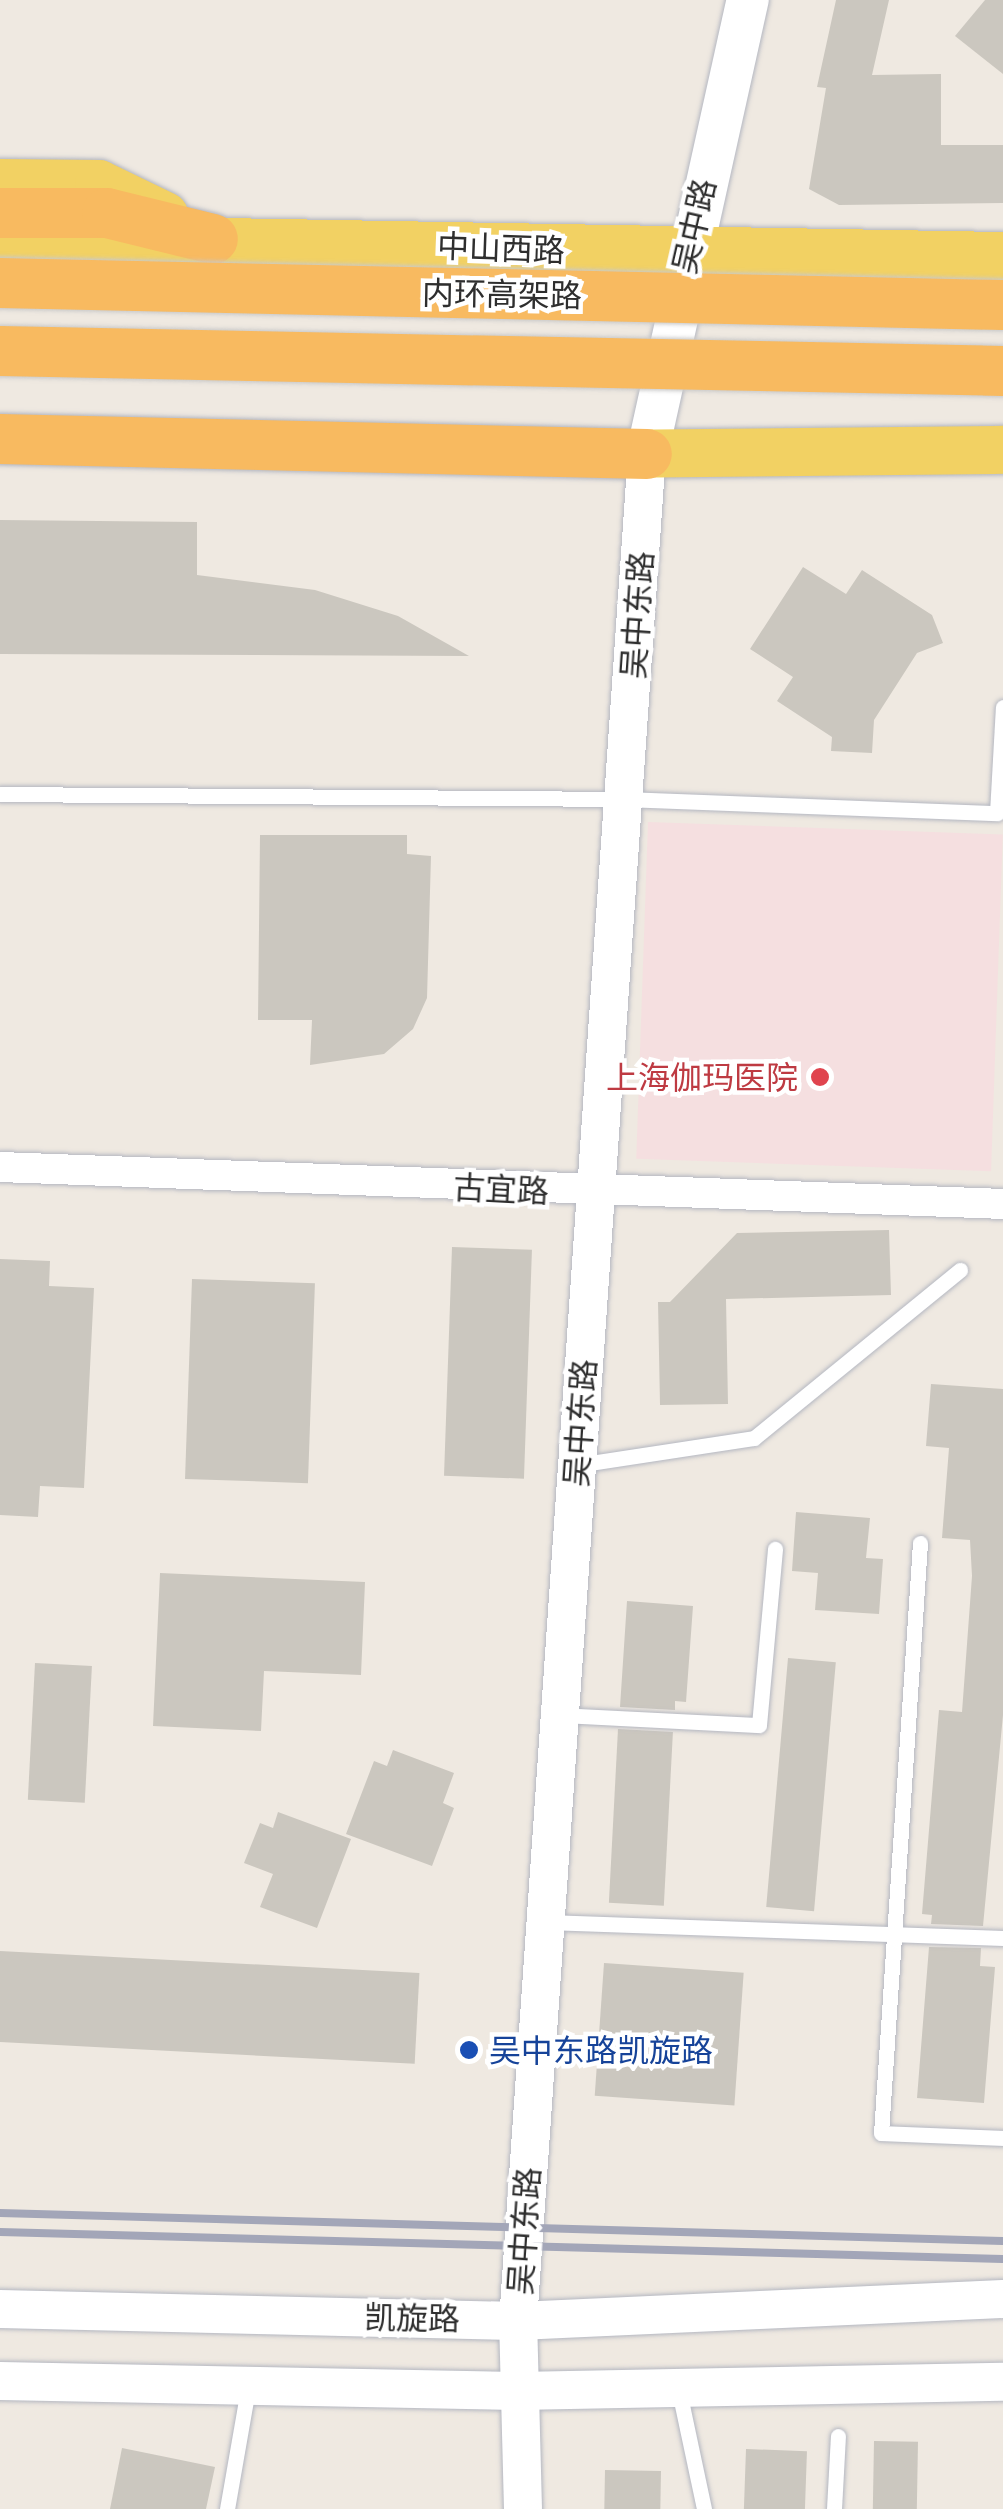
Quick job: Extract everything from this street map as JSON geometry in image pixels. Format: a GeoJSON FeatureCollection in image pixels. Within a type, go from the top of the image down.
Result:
{"type":"FeatureCollection","features":[{"type":"Feature","properties":{"kind":"highway"},"geometry":{"type":"LineString","coordinates":[[0,213],[107,214],[212,240]]}},
{"type":"Feature","properties":{"kind":"highway","name":"内环高架路"},"geometry":{"type":"LineString","coordinates":[[0,282],[1003,305]]}},
{"type":"Feature","properties":{"kind":"highway","name":"内环高架路"},"geometry":{"type":"LineString","coordinates":[[0,352],[1003,372]]}},
{"type":"Feature","properties":{"kind":"highway"},"geometry":{"type":"LineString","coordinates":[[0,439],[647,454]]}},
{"type":"Feature","properties":{"kind":"main road","name":"吴中路"},"geometry":{"type":"LineString","coordinates":[[647,454],[686,254],[748,0]]}},
{"type":"Feature","properties":{"kind":"main road"},"geometry":{"type":"LineString","coordinates":[[0,183],[99,184],[212,240]]}},
{"type":"Feature","properties":{"kind":"main road","name":"中山西路"},"geometry":{"type":"LineString","coordinates":[[0,238],[686,254],[1003,256]]}},
{"type":"Feature","properties":{"kind":"main road"},"geometry":{"type":"LineString","coordinates":[[0,449],[647,454],[1003,450]]}},
{"type":"Feature","properties":{"kind":"street","name":"吴中东路"},"geometry":{"type":"LineString","coordinates":[[523,2509],[518,2321],[647,454]]}},
{"type":"Feature","properties":{"kind":"street","name":"古宜路"},"geometry":{"type":"LineString","coordinates":[[0,1167],[596,1193],[1003,1204]]}},
{"type":"Feature","properties":{"kind":"street","name":"凯旋路"},"geometry":{"type":"LineString","coordinates":[[0,2309],[518,2321],[1003,2299]]}},
{"type":"Feature","properties":{"kind":"street"},"geometry":{"type":"LineString","coordinates":[[0,2381],[517,2392],[1003,2382]]}},
{"type":"Feature","properties":{"kind":"lane"},"geometry":{"type":"LineString","coordinates":[[0,794],[625,799],[997,813],[1003,706]]}},
{"type":"Feature","properties":{"kind":"lane"},"geometry":{"type":"LineString","coordinates":[[577,1464],[754,1438],[960,1270]]}},
{"type":"Feature","properties":{"kind":"lane"},"geometry":{"type":"LineString","coordinates":[[920,1543],[890,1935],[882,2133],[1003,2138]]}},
{"type":"Feature","properties":{"kind":"lane"},"geometry":{"type":"LineString","coordinates":[[560,1715],[759,1725],[775,1549]]}},
{"type":"Feature","properties":{"kind":"lane"},"geometry":{"type":"LineString","coordinates":[[546,1922],[1003,1938]]}},
{"type":"Feature","properties":{"kind":"lane"},"geometry":{"type":"LineString","coordinates":[[678,2388],[704,2509]]}},
{"type":"Feature","properties":{"kind":"lane"},"geometry":{"type":"LineString","coordinates":[[227,2509],[248,2389]]}},
{"type":"Feature","properties":{"kind":"lane"},"geometry":{"type":"LineString","coordinates":[[834,2509],[838,2436]]}},
{"type":"Feature","properties":{"kind":"shaded area","name":"上海伽玛医院"},"geometry":{"type":"Polygon","coordinates":[[[648,822],[1003,834],[991,1171],[636,1159],[648,822]]]}},
{"type":"Feature","properties":{"kind":"building"},"geometry":{"type":"Polygon","coordinates":[[[836,0],[889,0],[872,75],[941,74],[941,145],[1003,145],[1003,203],[839,205],[809,189],[826,88],[817,87],[836,0]]]}},
{"type":"Feature","properties":{"kind":"building"},"geometry":{"type":"Polygon","coordinates":[[[985,0],[1003,0],[1003,74],[955,36],[985,0]]]}},
{"type":"Feature","properties":{"kind":"building"},"geometry":{"type":"Polygon","coordinates":[[[0,520],[197,522],[197,575],[315,590],[398,616],[469,656],[0,654],[0,520]]]}},
{"type":"Feature","properties":{"kind":"building"},"geometry":{"type":"Polygon","coordinates":[[[803,567],[846,594],[862,570],[932,615],[943,643],[917,653],[874,720],[872,753],[831,751],[832,737],[777,701],[793,677],[750,649],[803,567]]]}},
{"type":"Feature","properties":{"kind":"building"},"geometry":{"type":"Polygon","coordinates":[[[260,835],[407,835],[407,854],[431,856],[427,998],[413,1029],[384,1054],[310,1065],[312,1020],[258,1020],[260,835]]]}},
{"type":"Feature","properties":{"kind":"building"},"geometry":{"type":"Polygon","coordinates":[[[889,1230],[891,1295],[726,1299],[728,1404],[660,1405],[658,1302],[670,1302],[737,1233],[889,1230]]]}},
{"type":"Feature","properties":{"kind":"building"},"geometry":{"type":"Polygon","coordinates":[[[452,1247],[532,1250],[524,1479],[444,1476],[452,1247]]]}},
{"type":"Feature","properties":{"kind":"building"},"geometry":{"type":"Polygon","coordinates":[[[0,1259],[50,1261],[49,1286],[94,1288],[84,1488],[40,1486],[38,1517],[0,1515],[0,1259]]]}},
{"type":"Feature","properties":{"kind":"building"},"geometry":{"type":"Polygon","coordinates":[[[192,1279],[315,1283],[308,1483],[185,1479],[192,1279]]]}},
{"type":"Feature","properties":{"kind":"building"},"geometry":{"type":"Polygon","coordinates":[[[931,1384],[1003,1389],[1003,1715],[983,1926],[931,1924],[932,1915],[922,1914],[939,1710],[962,1712],[972,1576],[970,1540],[942,1538],[949,1448],[926,1446],[931,1384]]]}},
{"type":"Feature","properties":{"kind":"building"},"geometry":{"type":"Polygon","coordinates":[[[796,1512],[870,1518],[866,1558],[883,1559],[879,1614],[815,1610],[818,1573],[792,1571],[796,1512]]]}},
{"type":"Feature","properties":{"kind":"building"},"geometry":{"type":"Polygon","coordinates":[[[160,1573],[365,1582],[361,1675],[264,1671],[261,1731],[153,1726],[160,1573]]]}},
{"type":"Feature","properties":{"kind":"building"},"geometry":{"type":"Polygon","coordinates":[[[627,1601],[693,1606],[686,1702],[675,1701],[675,1710],[620,1707],[627,1601]]]}},
{"type":"Feature","properties":{"kind":"building"},"geometry":{"type":"Polygon","coordinates":[[[788,1658],[836,1662],[814,1911],[766,1907],[788,1658]]]}},
{"type":"Feature","properties":{"kind":"building"},"geometry":{"type":"Polygon","coordinates":[[[35,1663],[92,1666],[85,1803],[28,1800],[35,1663]]]}},
{"type":"Feature","properties":{"kind":"building"},"geometry":{"type":"Polygon","coordinates":[[[618,1729],[673,1732],[664,1906],[609,1903],[618,1729]]]}},
{"type":"Feature","properties":{"kind":"building"},"geometry":{"type":"Polygon","coordinates":[[[393,1750],[454,1773],[443,1803],[454,1808],[432,1866],[346,1834],[374,1761],[387,1766],[393,1750]]]}},
{"type":"Feature","properties":{"kind":"building"},"geometry":{"type":"Polygon","coordinates":[[[278,1812],[351,1839],[317,1928],[260,1907],[273,1874],[244,1863],[260,1823],[273,1828],[278,1812]]]}},
{"type":"Feature","properties":{"kind":"building"},"geometry":{"type":"Polygon","coordinates":[[[929,1947],[981,1948],[980,1966],[995,1967],[984,2103],[917,2098],[929,1947]]]}},
{"type":"Feature","properties":{"kind":"building"},"geometry":{"type":"Polygon","coordinates":[[[0,1951],[419,1973],[415,2064],[0,2042],[0,1951]]]}},
{"type":"Feature","properties":{"kind":"building"},"geometry":{"type":"Polygon","coordinates":[[[604,1963],[744,1973],[734,2105],[595,2096],[604,1963]]]}},
{"type":"Feature","properties":{"kind":"building"},"geometry":{"type":"Polygon","coordinates":[[[874,2441],[918,2442],[917,2509],[873,2509],[874,2441]]]}},
{"type":"Feature","properties":{"kind":"building"},"geometry":{"type":"Polygon","coordinates":[[[122,2448],[215,2467],[206,2509],[110,2509],[122,2448]]]}},
{"type":"Feature","properties":{"kind":"building"},"geometry":{"type":"Polygon","coordinates":[[[746,2449],[807,2451],[805,2509],[744,2509],[746,2449]]]}},
{"type":"Feature","properties":{"kind":"building"},"geometry":{"type":"Polygon","coordinates":[[[605,2470],[661,2471],[660,2509],[604,2509],[605,2470]]]}},
{"type":"Feature","properties":{"kind":"railway"},"geometry":{"type":"LineString","coordinates":[[0,2213],[1003,2241]]}},
{"type":"Feature","properties":{"kind":"railway"},"geometry":{"type":"LineString","coordinates":[[0,2232],[1003,2259]]}},
{"type":"Feature","properties":{"kind":"place","name":"上海伽玛医院"},"geometry":{"type":"Point","coordinates":[820,1077]}},
{"type":"Feature","properties":{"kind":"place","name":"吴中东路凯旋路"},"geometry":{"type":"Point","coordinates":[469,2050]}}]}
